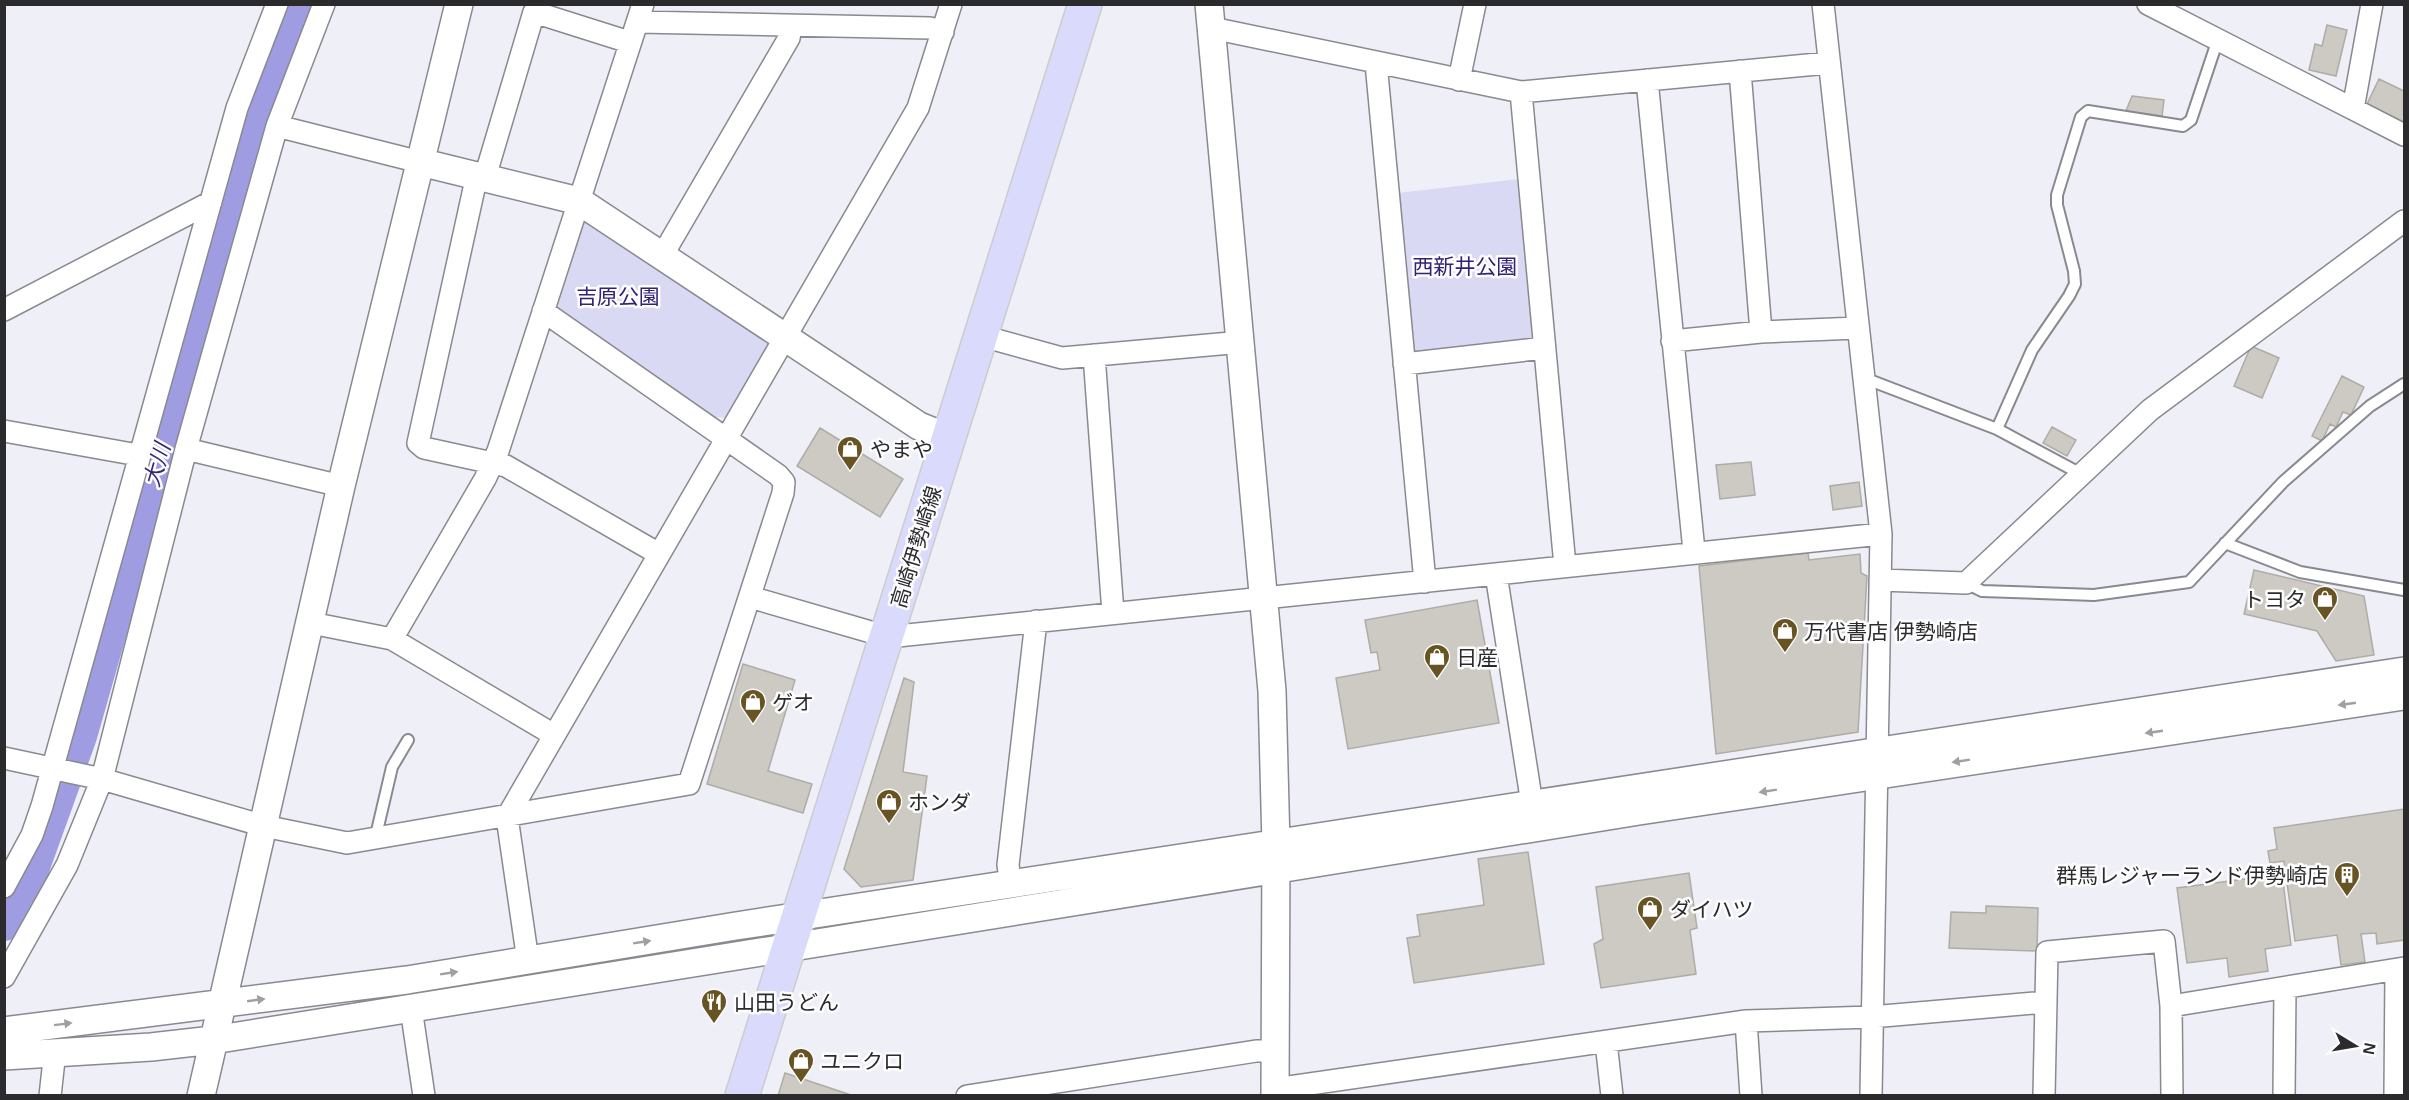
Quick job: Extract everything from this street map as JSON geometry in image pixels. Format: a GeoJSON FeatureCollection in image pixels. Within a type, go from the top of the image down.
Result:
{"type":"FeatureCollection","features":[{"type":"Feature","properties":{"kind":"main road","name":"高崎伊勢崎線"},"geometry":{"type":"LineString","coordinates":[[742,1095],[1085,4]]}},
{"type":"Feature","properties":{"kind":"street"},"geometry":{"type":"LineString","coordinates":[[4,887],[32,835],[56,769],[138,455],[237,108],[277,4]]}},
{"type":"Feature","properties":{"kind":"street"},"geometry":{"type":"LineString","coordinates":[[4,977],[67,865],[96,778],[277,126],[324,4]]}},
{"type":"Feature","properties":{"kind":"street"},"geometry":{"type":"LineString","coordinates":[[201,1095],[341,486],[459,4]]}},
{"type":"Feature","properties":{"kind":"street"},"geometry":{"type":"LineString","coordinates":[[528,961],[507,817],[918,108],[951,4]]}},
{"type":"Feature","properties":{"kind":"street"},"geometry":{"type":"LineString","coordinates":[[1459,80],[1475,4]]}},
{"type":"Feature","properties":{"kind":"street"},"geometry":{"type":"LineString","coordinates":[[1823,4],[1881,534],[1871,1095]]}},
{"type":"Feature","properties":{"kind":"street"},"geometry":{"type":"LineString","coordinates":[[2148,4],[2217,42],[2404,135]]}},
{"type":"Feature","properties":{"kind":"street"},"geometry":{"type":"LineString","coordinates":[[2353,109],[2372,4]]}},
{"type":"Feature","properties":{"kind":"street"},"geometry":{"type":"LineString","coordinates":[[630,42],[534,12],[481,176],[418,443],[424,448],[506,466],[658,554]]}},
{"type":"Feature","properties":{"kind":"street"},"geometry":{"type":"LineString","coordinates":[[392,639],[492,463],[640,13],[791,27],[930,28],[943,32]]}},
{"type":"Feature","properties":{"kind":"street"},"geometry":{"type":"LineString","coordinates":[[1828,63],[1521,92],[1376,63],[1210,16],[1242,342],[1272,691],[1276,856],[1275,1092],[1746,1021],[1871,1017],[2046,1002]]}},
{"type":"Feature","properties":{"kind":"street"},"geometry":{"type":"LineString","coordinates":[[662,256],[789,38],[791,27]]}},
{"type":"Feature","properties":{"kind":"street"},"geometry":{"type":"LineString","coordinates":[[1376,63],[1425,582]]}},
{"type":"Feature","properties":{"kind":"street"},"geometry":{"type":"LineString","coordinates":[[1740,71],[1761,332]]}},
{"type":"Feature","properties":{"kind":"street"},"geometry":{"type":"LineString","coordinates":[[1647,80],[1694,551]]}},
{"type":"Feature","properties":{"kind":"street"},"geometry":{"type":"LineString","coordinates":[[1521,92],[1564,566]]}},
{"type":"Feature","properties":{"kind":"street"},"geometry":{"type":"LineString","coordinates":[[277,126],[579,201],[919,426],[950,438]]}},
{"type":"Feature","properties":{"kind":"street"},"geometry":{"type":"LineString","coordinates":[[4,310],[211,202]]}},
{"type":"Feature","properties":{"kind":"street"},"geometry":{"type":"LineString","coordinates":[[1880,580],[1965,583],[2150,410],[2404,221]]}},
{"type":"Feature","properties":{"kind":"street"},"geometry":{"type":"LineString","coordinates":[[4,758],[96,778],[264,826],[347,843],[689,784],[783,493],[784,482],[778,475],[543,311]]}},
{"type":"Feature","properties":{"kind":"street"},"geometry":{"type":"LineString","coordinates":[[1672,340],[1761,332],[1857,328]]}},
{"type":"Feature","properties":{"kind":"street"},"geometry":{"type":"LineString","coordinates":[[982,336],[1051,357],[1242,342]]}},
{"type":"Feature","properties":{"kind":"street"},"geometry":{"type":"LineString","coordinates":[[1404,364],[1544,348]]}},
{"type":"Feature","properties":{"kind":"street"},"geometry":{"type":"LineString","coordinates":[[1094,355],[1113,613]]}},
{"type":"Feature","properties":{"kind":"street"},"geometry":{"type":"LineString","coordinates":[[4,431],[138,455]]}},
{"type":"Feature","properties":{"kind":"street"},"geometry":{"type":"LineString","coordinates":[[186,449],[341,486]]}},
{"type":"Feature","properties":{"kind":"street"},"geometry":{"type":"LineString","coordinates":[[750,597],[888,636],[1425,582],[1694,551],[1881,534]]}},
{"type":"Feature","properties":{"kind":"street"},"geometry":{"type":"LineString","coordinates":[[1496,574],[1532,804]]}},
{"type":"Feature","properties":{"kind":"street"},"geometry":{"type":"LineString","coordinates":[[1011,885],[1008,865],[1036,621]]}},
{"type":"Feature","properties":{"kind":"street"},"geometry":{"type":"LineString","coordinates":[[311,623],[392,639],[554,735]]}},
{"type":"Feature","properties":{"kind":"street"},"geometry":{"type":"LineString","coordinates":[[4,1031],[222,1005],[528,961],[800,916],[1011,885],[1276,856],[1876,763],[2404,671]]}},
{"type":"Feature","properties":{"kind":"street"},"geometry":{"type":"LineString","coordinates":[[4,1056],[55,1051],[151,1047],[213,1040],[790,947],[1276,856],[1532,804],[2404,696]]}},
{"type":"Feature","properties":{"kind":"street"},"geometry":{"type":"LineString","coordinates":[[2044,1095],[2048,952],[2164,941],[2171,1006],[2172,1095]]}},
{"type":"Feature","properties":{"kind":"street"},"geometry":{"type":"LineString","coordinates":[[2171,1006],[2400,969],[2394,1095]]}},
{"type":"Feature","properties":{"kind":"street"},"geometry":{"type":"LineString","coordinates":[[2284,988],[2284,1095]]}},
{"type":"Feature","properties":{"kind":"street"},"geometry":{"type":"LineString","coordinates":[[411,1008],[424,1095]]}},
{"type":"Feature","properties":{"kind":"street"},"geometry":{"type":"LineString","coordinates":[[1746,1021],[1751,1095]]}},
{"type":"Feature","properties":{"kind":"street"},"geometry":{"type":"LineString","coordinates":[[1606,1042],[1612,1095]]}},
{"type":"Feature","properties":{"kind":"street"},"geometry":{"type":"LineString","coordinates":[[50,1095],[55,1051]]}},
{"type":"Feature","properties":{"kind":"street"},"geometry":{"type":"LineString","coordinates":[[967,1095],[1081,1086],[1256,1051],[1275,1051]]}},
{"type":"Feature","properties":{"kind":"lane"},"geometry":{"type":"LineString","coordinates":[[1997,429],[2032,350],[2075,284],[2074,271],[2057,205],[2057,195],[2081,117],[2088,111],[2183,126],[2191,120],[2217,42]]}},
{"type":"Feature","properties":{"kind":"lane"},"geometry":{"type":"LineString","coordinates":[[1864,378],[1997,429],[2081,474]]}},
{"type":"Feature","properties":{"kind":"lane"},"geometry":{"type":"LineString","coordinates":[[1965,583],[1982,591],[2094,595],[2189,582],[2283,482],[2361,413],[2404,384]]}},
{"type":"Feature","properties":{"kind":"lane"},"geometry":{"type":"LineString","coordinates":[[2225,543],[2300,572],[2404,590]]}},
{"type":"Feature","properties":{"kind":"lane"},"geometry":{"type":"LineString","coordinates":[[379,839],[377,831],[392,767],[408,740]]}},
{"type":"Feature","properties":{"kind":"green space","name":"西新井公園"},"geometry":{"type":"Polygon","coordinates":[[[1519,179],[1533,339],[1526,345],[1412,353],[1398,193],[1519,179]]]}},
{"type":"Feature","properties":{"kind":"green space","name":"吉原公園"},"geometry":{"type":"Polygon","coordinates":[[[588,219],[768,339],[768,346],[726,418],[715,417],[554,307],[582,222],[588,219]]]}},
{"type":"Feature","properties":{"kind":"building"},"geometry":{"type":"Polygon","coordinates":[[[2327,25],[2347,30],[2336,76],[2309,70],[2315,44],[2322,46],[2327,25]]]}},
{"type":"Feature","properties":{"kind":"building"},"geometry":{"type":"Polygon","coordinates":[[[2379,79],[2404,91],[2404,123],[2367,104],[2379,79]]]}},
{"type":"Feature","properties":{"kind":"building"},"geometry":{"type":"Polygon","coordinates":[[[2132,96],[2164,100],[2162,116],[2126,111],[2132,96]]]}},
{"type":"Feature","properties":{"kind":"building"},"geometry":{"type":"Polygon","coordinates":[[[2251,346],[2279,358],[2262,398],[2234,386],[2251,346]]]}},
{"type":"Feature","properties":{"kind":"building"},"geometry":{"type":"Polygon","coordinates":[[[2342,376],[2364,387],[2351,415],[2343,412],[2336,427],[2330,424],[2322,441],[2312,436],[2342,376]]]}},
{"type":"Feature","properties":{"kind":"building"},"geometry":{"type":"Polygon","coordinates":[[[2052,427],[2076,440],[2067,456],[2043,443],[2052,427]]]}},
{"type":"Feature","properties":{"kind":"building","name":"やまや"},"geometry":{"type":"Polygon","coordinates":[[[820,428],[903,479],[880,517],[797,466],[820,428]]]}},
{"type":"Feature","properties":{"kind":"building"},"geometry":{"type":"Polygon","coordinates":[[[1751,462],[1755,495],[1720,499],[1716,465],[1751,462]]]}},
{"type":"Feature","properties":{"kind":"building"},"geometry":{"type":"Polygon","coordinates":[[[1859,482],[1862,506],[1833,510],[1830,486],[1859,482]]]}},
{"type":"Feature","properties":{"kind":"building","name":"万代書店 伊勢崎店"},"geometry":{"type":"Polygon","coordinates":[[[1808,553],[1809,560],[1860,554],[1861,573],[1867,576],[1858,732],[1716,754],[1699,566],[1808,553]]]}},
{"type":"Feature","properties":{"kind":"building","name":"トヨタ"},"geometry":{"type":"Polygon","coordinates":[[[2254,570],[2364,596],[2374,655],[2336,661],[2317,631],[2244,614],[2254,570]]]}},
{"type":"Feature","properties":{"kind":"building"},"geometry":{"type":"Polygon","coordinates":[[[1477,600],[1499,723],[1348,749],[1336,678],[1380,670],[1377,652],[1371,653],[1365,620],[1477,600]]]}},
{"type":"Feature","properties":{"kind":"building","name":"ゲオ"},"geometry":{"type":"Polygon","coordinates":[[[743,664],[795,680],[768,771],[812,784],[803,813],[707,784],[743,664]]]}},
{"type":"Feature","properties":{"kind":"building","name":"ホンダ"},"geometry":{"type":"Polygon","coordinates":[[[904,678],[914,682],[903,772],[927,776],[913,880],[861,887],[844,869],[904,678]]]}},
{"type":"Feature","properties":{"kind":"building","name":"群馬レジャーランド伊勢崎店"},"geometry":{"type":"Polygon","coordinates":[[[2404,809],[2404,940],[2377,944],[2376,933],[2361,934],[2365,962],[2341,965],[2337,935],[2295,941],[2284,861],[2270,863],[2268,851],[2277,849],[2274,828],[2404,809]]]}},
{"type":"Feature","properties":{"kind":"building"},"geometry":{"type":"Polygon","coordinates":[[[1528,852],[1544,964],[1414,983],[1407,938],[1420,936],[1417,915],[1484,905],[1478,859],[1528,852]]]}},
{"type":"Feature","properties":{"kind":"building"},"geometry":{"type":"Polygon","coordinates":[[[1689,873],[1697,928],[1690,930],[1696,974],[1601,988],[1594,944],[1603,939],[1596,887],[1689,873]]]}},
{"type":"Feature","properties":{"kind":"building"},"geometry":{"type":"Polygon","coordinates":[[[2282,874],[2291,945],[2265,949],[2268,971],[2229,977],[2227,958],[2187,963],[2177,888],[2282,874]]]}},
{"type":"Feature","properties":{"kind":"building"},"geometry":{"type":"Polygon","coordinates":[[[1986,906],[2038,908],[2037,951],[1949,948],[1951,912],[1986,913],[1986,906]]]}},
{"type":"Feature","properties":{"kind":"building","name":"ユニクロ"},"geometry":{"type":"Polygon","coordinates":[[[785,1073],[854,1096],[778,1096],[785,1073]]]}},
{"type":"Feature","properties":{"kind":"waterway","name":"大川"},"geometry":{"type":"LineString","coordinates":[[4,924],[20,903],[80,736],[261,102],[305,4]]}},
{"type":"Feature","properties":{"kind":"place","name":"やまや"},"geometry":{"type":"Point","coordinates":[850,472]}},
{"type":"Feature","properties":{"kind":"place","name":"トヨタ"},"geometry":{"type":"Point","coordinates":[2325,622]}},
{"type":"Feature","properties":{"kind":"place","name":"万代書店 伊勢崎店"},"geometry":{"type":"Point","coordinates":[1785,654]}},
{"type":"Feature","properties":{"kind":"place","name":"日産"},"geometry":{"type":"Point","coordinates":[1437,680]}},
{"type":"Feature","properties":{"kind":"place","name":"ゲオ"},"geometry":{"type":"Point","coordinates":[753,725]}},
{"type":"Feature","properties":{"kind":"place","name":"ホンダ"},"geometry":{"type":"Point","coordinates":[889,825]}},
{"type":"Feature","properties":{"kind":"place","name":"群馬レジャーランド伊勢崎店"},"geometry":{"type":"Point","coordinates":[2347,898]}},
{"type":"Feature","properties":{"kind":"place","name":"ダイハツ"},"geometry":{"type":"Point","coordinates":[1650,932]}},
{"type":"Feature","properties":{"kind":"place","name":"山田うどん"},"geometry":{"type":"Point","coordinates":[714,1025]}},
{"type":"Feature","properties":{"kind":"place","name":"ユニクロ"},"geometry":{"type":"Point","coordinates":[801,1084]}}]}
